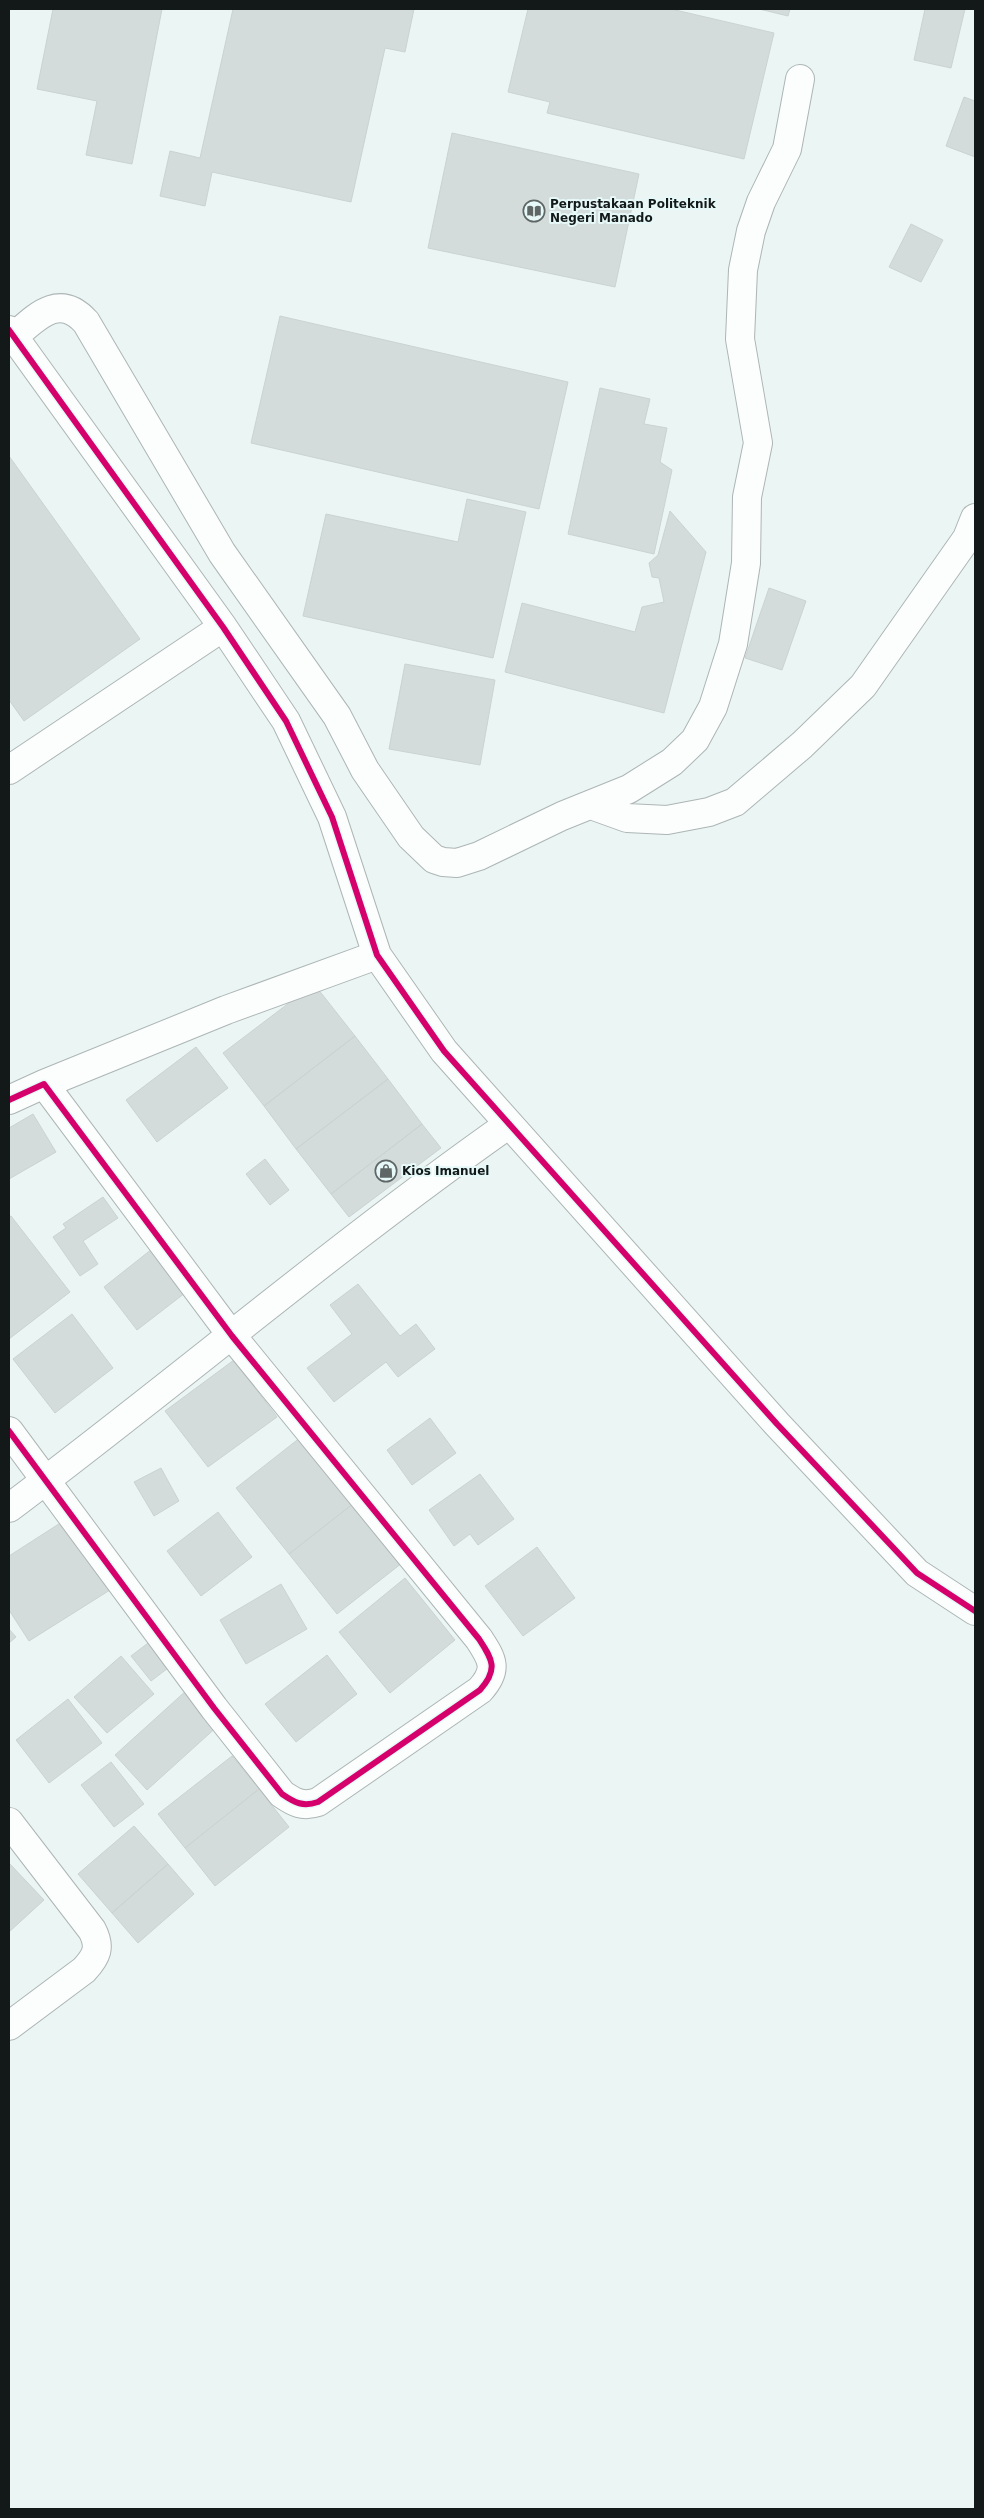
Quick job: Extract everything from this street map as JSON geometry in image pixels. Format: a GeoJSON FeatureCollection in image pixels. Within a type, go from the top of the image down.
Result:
{"type":"FeatureCollection","features":[{"type":"Feature","properties":{"kind":"street"},"geometry":{"type":"LineString","coordinates":[[800,79],[787,149],[761,202],[751,231],[743,270],[740,339],[758,443],[748,497],[746,563],[733,644],[713,707],[695,740],[672,762],[629,789],[562,816],[479,856],[458,863],[443,862],[429,855],[411,838],[385,802],[365,770],[338,716],[222,553],[86,322],[77,312],[65,308],[45,311],[10,336],[223,628],[286,721],[332,817],[377,955],[444,1051],[777,1424],[917,1573],[975,1611]]}},
{"type":"Feature","properties":{"kind":"street"},"geometry":{"type":"LineString","coordinates":[[591,805],[627,818],[667,820],[709,812],[735,802],[802,745],[863,686],[967,538],[975,518]]}},
{"type":"Feature","properties":{"kind":"street"},"geometry":{"type":"LineString","coordinates":[[9,770],[223,628]]}},
{"type":"Feature","properties":{"kind":"street"},"geometry":{"type":"LineString","coordinates":[[9,1100],[226,1010],[377,955]]}},
{"type":"Feature","properties":{"kind":"street"},"geometry":{"type":"LineString","coordinates":[[9,1431],[214,1708],[282,1794],[292,1801],[308,1805],[318,1802],[480,1690],[490,1679],[492,1669],[490,1656],[479,1639],[232,1336],[44,1084]]}},
{"type":"Feature","properties":{"kind":"street"},"geometry":{"type":"LineString","coordinates":[[9,1508],[232,1336],[424,1184],[509,1124]]}},
{"type":"Feature","properties":{"kind":"street"},"geometry":{"type":"LineString","coordinates":[[9,1822],[92,1930],[98,1940],[98,1949],[95,1959],[84,1970],[9,2026]]}},
{"type":"Feature","properties":{"kind":"building"},"geometry":{"type":"Polygon","coordinates":[[[53,9],[162,9],[132,164],[86,155],[97,101],[37,89],[53,9]]]}},
{"type":"Feature","properties":{"kind":"building"},"geometry":{"type":"Polygon","coordinates":[[[233,9],[414,9],[405,52],[385,48],[351,202],[212,172],[205,206],[160,196],[170,151],[200,158],[233,9]]]}},
{"type":"Feature","properties":{"kind":"building"},"geometry":{"type":"Polygon","coordinates":[[[528,9],[671,9],[774,33],[744,159],[547,113],[550,102],[508,92],[528,9]]]}},
{"type":"Feature","properties":{"kind":"building"},"geometry":{"type":"Polygon","coordinates":[[[759,9],[790,9],[788,16],[759,9]]]}},
{"type":"Feature","properties":{"kind":"building"},"geometry":{"type":"Polygon","coordinates":[[[925,9],[965,9],[951,68],[914,60],[925,9]]]}},
{"type":"Feature","properties":{"kind":"building"},"geometry":{"type":"Polygon","coordinates":[[[964,97],[975,101],[975,157],[946,146],[964,97]]]}},
{"type":"Feature","properties":{"kind":"building","name":"Perpustakaan Politeknik Negeri Manado"},"geometry":{"type":"Polygon","coordinates":[[[452,133],[639,174],[615,287],[428,248],[452,133]]]}},
{"type":"Feature","properties":{"kind":"building"},"geometry":{"type":"Polygon","coordinates":[[[911,224],[943,240],[921,282],[889,267],[911,224]]]}},
{"type":"Feature","properties":{"kind":"building"},"geometry":{"type":"Polygon","coordinates":[[[280,316],[568,382],[539,509],[251,443],[280,316]]]}},
{"type":"Feature","properties":{"kind":"building"},"geometry":{"type":"Polygon","coordinates":[[[600,388],[650,399],[644,424],[667,428],[660,462],[672,470],[654,554],[568,534],[600,388]]]}},
{"type":"Feature","properties":{"kind":"building"},"geometry":{"type":"Polygon","coordinates":[[[9,456],[140,639],[24,721],[9,700],[9,456]]]}},
{"type":"Feature","properties":{"kind":"building"},"geometry":{"type":"Polygon","coordinates":[[[467,499],[526,512],[493,658],[303,616],[326,514],[458,542],[467,499]]]}},
{"type":"Feature","properties":{"kind":"building"},"geometry":{"type":"Polygon","coordinates":[[[670,511],[706,552],[664,713],[505,672],[522,603],[635,632],[642,607],[664,602],[659,578],[652,577],[649,563],[658,555],[670,511]]]}},
{"type":"Feature","properties":{"kind":"building"},"geometry":{"type":"Polygon","coordinates":[[[769,588],[806,601],[782,670],[745,658],[769,588]]]}},
{"type":"Feature","properties":{"kind":"building"},"geometry":{"type":"Polygon","coordinates":[[[405,664],[495,680],[480,765],[389,749],[405,664]]]}},
{"type":"Feature","properties":{"kind":"building"},"geometry":{"type":"Polygon","coordinates":[[[314,984],[355,1036],[264,1106],[223,1053],[314,984]]]}},
{"type":"Feature","properties":{"kind":"building"},"geometry":{"type":"Polygon","coordinates":[[[355,1036],[388,1079],[296,1149],[264,1106],[355,1036]]]}},
{"type":"Feature","properties":{"kind":"building"},"geometry":{"type":"Polygon","coordinates":[[[196,1047],[228,1088],[157,1142],[126,1100],[196,1047]]]}},
{"type":"Feature","properties":{"kind":"building"},"geometry":{"type":"Polygon","coordinates":[[[388,1079],[422,1124],[331,1194],[296,1149],[388,1079]]]}},
{"type":"Feature","properties":{"kind":"building"},"geometry":{"type":"Polygon","coordinates":[[[33,1114],[56,1152],[9,1179],[9,1128],[33,1114]]]}},
{"type":"Feature","properties":{"kind":"building","name":"Kios Imanuel"},"geometry":{"type":"Polygon","coordinates":[[[422,1124],[441,1148],[349,1217],[331,1194],[422,1124]]]}},
{"type":"Feature","properties":{"kind":"building"},"geometry":{"type":"Polygon","coordinates":[[[265,1159],[289,1190],[270,1205],[246,1174],[265,1159]]]}},
{"type":"Feature","properties":{"kind":"building"},"geometry":{"type":"Polygon","coordinates":[[[103,1197],[118,1218],[83,1241],[98,1264],[80,1276],[53,1237],[66,1228],[63,1224],[103,1197]]]}},
{"type":"Feature","properties":{"kind":"building"},"geometry":{"type":"Polygon","coordinates":[[[11,1216],[70,1292],[9,1339],[9,1217],[11,1216]]]}},
{"type":"Feature","properties":{"kind":"building"},"geometry":{"type":"Polygon","coordinates":[[[152,1249],[185,1293],[137,1330],[104,1287],[152,1249]]]}},
{"type":"Feature","properties":{"kind":"building"},"geometry":{"type":"Polygon","coordinates":[[[358,1284],[400,1336],[416,1324],[435,1349],[398,1377],[386,1362],[334,1402],[307,1368],[352,1334],[330,1305],[358,1284]]]}},
{"type":"Feature","properties":{"kind":"building"},"geometry":{"type":"Polygon","coordinates":[[[72,1314],[113,1368],[55,1413],[13,1359],[72,1314]]]}},
{"type":"Feature","properties":{"kind":"building"},"geometry":{"type":"Polygon","coordinates":[[[234,1360],[277,1417],[208,1467],[165,1411],[234,1360]]]}},
{"type":"Feature","properties":{"kind":"building"},"geometry":{"type":"Polygon","coordinates":[[[430,1418],[456,1453],[412,1485],[387,1450],[430,1418]]]}},
{"type":"Feature","properties":{"kind":"building"},"geometry":{"type":"Polygon","coordinates":[[[301,1437],[354,1503],[289,1554],[236,1488],[301,1437]]]}},
{"type":"Feature","properties":{"kind":"building"},"geometry":{"type":"Polygon","coordinates":[[[161,1468],[179,1501],[154,1516],[134,1482],[161,1468]]]}},
{"type":"Feature","properties":{"kind":"building"},"geometry":{"type":"Polygon","coordinates":[[[480,1474],[514,1519],[478,1545],[470,1534],[454,1546],[429,1510],[480,1474]]]}},
{"type":"Feature","properties":{"kind":"building"},"geometry":{"type":"Polygon","coordinates":[[[354,1503],[402,1563],[337,1614],[289,1554],[354,1503]]]}},
{"type":"Feature","properties":{"kind":"building"},"geometry":{"type":"Polygon","coordinates":[[[218,1512],[252,1557],[201,1596],[167,1551],[218,1512]]]}},
{"type":"Feature","properties":{"kind":"building"},"geometry":{"type":"Polygon","coordinates":[[[65,1520],[110,1590],[29,1641],[9,1610],[9,1556],[65,1520]]]}},
{"type":"Feature","properties":{"kind":"building"},"geometry":{"type":"Polygon","coordinates":[[[537,1547],[575,1598],[523,1636],[485,1586],[537,1547]]]}},
{"type":"Feature","properties":{"kind":"building"},"geometry":{"type":"Polygon","coordinates":[[[405,1578],[455,1640],[390,1693],[339,1632],[405,1578]]]}},
{"type":"Feature","properties":{"kind":"building"},"geometry":{"type":"Polygon","coordinates":[[[281,1584],[307,1629],[246,1664],[220,1620],[281,1584]]]}},
{"type":"Feature","properties":{"kind":"building"},"geometry":{"type":"Polygon","coordinates":[[[9,1629],[16,1637],[9,1643],[9,1629]]]}},
{"type":"Feature","properties":{"kind":"building"},"geometry":{"type":"Polygon","coordinates":[[[156,1637],[176,1662],[151,1681],[131,1656],[156,1637]]]}},
{"type":"Feature","properties":{"kind":"building"},"geometry":{"type":"Polygon","coordinates":[[[327,1655],[357,1694],[296,1742],[265,1704],[327,1655]]]}},
{"type":"Feature","properties":{"kind":"building"},"geometry":{"type":"Polygon","coordinates":[[[121,1656],[154,1694],[107,1733],[74,1697],[121,1656]]]}},
{"type":"Feature","properties":{"kind":"building"},"geometry":{"type":"Polygon","coordinates":[[[188,1689],[220,1724],[147,1790],[115,1755],[188,1689]]]}},
{"type":"Feature","properties":{"kind":"building"},"geometry":{"type":"Polygon","coordinates":[[[68,1699],[102,1743],[49,1783],[16,1740],[68,1699]]]}},
{"type":"Feature","properties":{"kind":"building"},"geometry":{"type":"Polygon","coordinates":[[[232,1756],[259,1789],[185,1848],[158,1814],[232,1756]]]}},
{"type":"Feature","properties":{"kind":"building"},"geometry":{"type":"Polygon","coordinates":[[[111,1762],[144,1804],[114,1827],[81,1785],[111,1762]]]}},
{"type":"Feature","properties":{"kind":"building"},"geometry":{"type":"Polygon","coordinates":[[[259,1789],[289,1827],[215,1886],[185,1848],[259,1789]]]}},
{"type":"Feature","properties":{"kind":"building"},"geometry":{"type":"Polygon","coordinates":[[[134,1826],[168,1864],[112,1913],[78,1874],[134,1826]]]}},
{"type":"Feature","properties":{"kind":"building"},"geometry":{"type":"Polygon","coordinates":[[[9,1863],[44,1900],[9,1932],[9,1863]]]}},
{"type":"Feature","properties":{"kind":"building"},"geometry":{"type":"Polygon","coordinates":[[[168,1864],[194,1894],[138,1943],[112,1913],[168,1864]]]}},
{"type":"Feature","properties":{"kind":"cycle path"},"geometry":{"type":"LineString","coordinates":[[9,330],[223,627],[286,721],[332,817],[377,955],[444,1051],[777,1424],[917,1573],[975,1611]]}},
{"type":"Feature","properties":{"kind":"cycle path"},"geometry":{"type":"LineString","coordinates":[[9,1100],[44,1084],[232,1336],[479,1639],[492,1664],[490,1676],[480,1690],[318,1802],[303,1804],[291,1800],[282,1794],[214,1708],[9,1431]]}},
{"type":"Feature","properties":{"kind":"place","name":"Perpustakaan Politeknik Negeri Manado"},"geometry":{"type":"Point","coordinates":[534,211]}},
{"type":"Feature","properties":{"kind":"place","name":"Kios Imanuel"},"geometry":{"type":"Point","coordinates":[386,1171]}}]}
